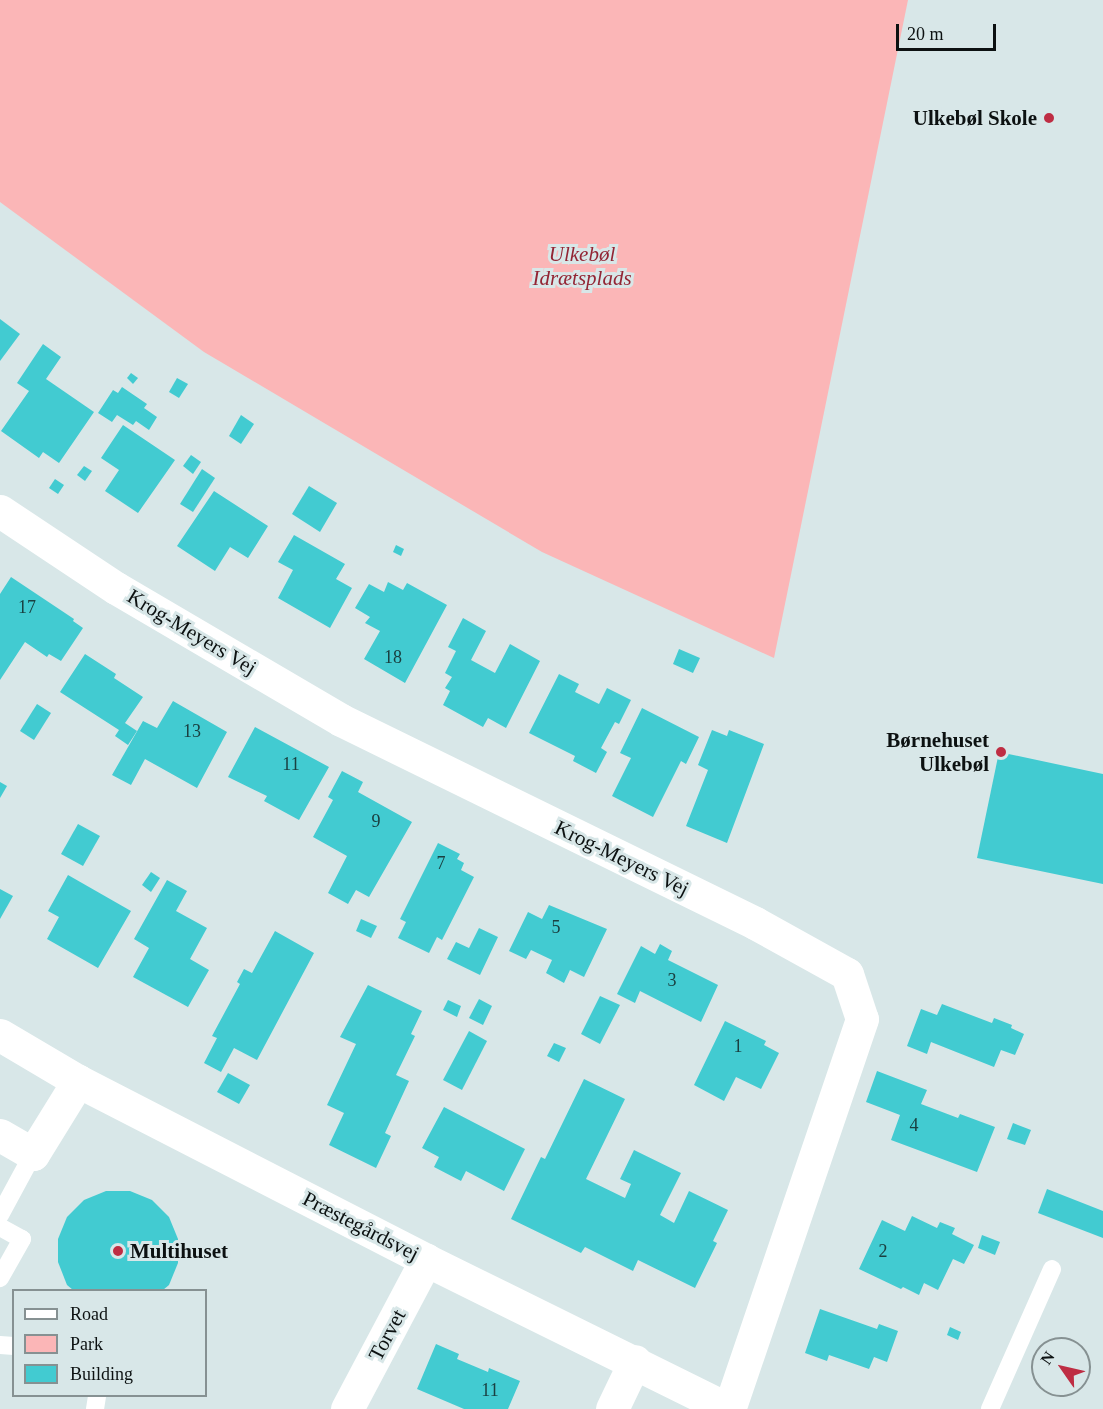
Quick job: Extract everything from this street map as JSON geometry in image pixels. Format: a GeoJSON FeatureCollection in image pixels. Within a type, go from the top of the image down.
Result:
{"type":"FeatureCollection","features":[{"type":"Feature","properties":{"kind":"street","name":"Krog-Meyers Vej"},"geometry":{"type":"LineString","coordinates":[[0,511],[116,588],[341,720],[755,923],[847,974],[862,1019],[728,1409]]}},
{"type":"Feature","properties":{"kind":"street","name":"Præstegårdsvej"},"geometry":{"type":"LineString","coordinates":[[0,1035],[78,1081],[426,1260],[728,1409]]}},
{"type":"Feature","properties":{"kind":"street"},"geometry":{"type":"LineString","coordinates":[[0,1134],[33,1154],[78,1081]]}},
{"type":"Feature","properties":{"kind":"street","name":"Torvet"},"geometry":{"type":"LineString","coordinates":[[347,1409],[426,1260]]}},
{"type":"Feature","properties":{"kind":"street"},"geometry":{"type":"LineString","coordinates":[[612,1409],[635,1362]]}},
{"type":"Feature","properties":{"kind":"lane"},"geometry":{"type":"LineString","coordinates":[[0,1215],[33,1154]]}},
{"type":"Feature","properties":{"kind":"lane"},"geometry":{"type":"LineString","coordinates":[[0,1227],[22,1239],[0,1278]]}},
{"type":"Feature","properties":{"kind":"lane"},"geometry":{"type":"LineString","coordinates":[[990,1409],[1052,1269]]}},
{"type":"Feature","properties":{"kind":"green space","name":"Ulkebøl Idrætsplads"},"geometry":{"type":"Polygon","coordinates":[[[0,0],[908,0],[774,658],[542,552],[204,352],[0,202],[0,0]]]}},
{"type":"Feature","properties":{"kind":"building"},"geometry":{"type":"Polygon","coordinates":[[[0,319],[20,334],[0,361],[0,319]]]}},
{"type":"Feature","properties":{"kind":"building"},"geometry":{"type":"Polygon","coordinates":[[[43,344],[61,357],[46,379],[94,412],[59,463],[43,452],[39,458],[1,431],[29,391],[17,383],[43,344]]]}},
{"type":"Feature","properties":{"kind":"building"},"geometry":{"type":"Polygon","coordinates":[[[131,373],[138,378],[133,384],[127,378],[131,373]]]}},
{"type":"Feature","properties":{"kind":"building"},"geometry":{"type":"Polygon","coordinates":[[[177,378],[188,384],[179,398],[169,392],[177,378]]]}},
{"type":"Feature","properties":{"kind":"building"},"geometry":{"type":"Polygon","coordinates":[[[122,387],[147,404],[144,408],[157,417],[149,430],[136,421],[133,425],[117,415],[112,422],[98,413],[113,390],[118,393],[122,387]]]}},
{"type":"Feature","properties":{"kind":"building"},"geometry":{"type":"Polygon","coordinates":[[[241,415],[254,424],[241,444],[229,436],[241,415]]]}},
{"type":"Feature","properties":{"kind":"building"},"geometry":{"type":"Polygon","coordinates":[[[123,425],[175,460],[138,513],[105,491],[119,470],[101,458],[123,425]]]}},
{"type":"Feature","properties":{"kind":"building"},"geometry":{"type":"Polygon","coordinates":[[[191,455],[201,462],[193,474],[183,466],[191,455]]]}},
{"type":"Feature","properties":{"kind":"building"},"geometry":{"type":"Polygon","coordinates":[[[84,466],[92,471],[85,481],[77,475],[84,466]]]}},
{"type":"Feature","properties":{"kind":"building"},"geometry":{"type":"Polygon","coordinates":[[[202,469],[215,478],[193,512],[180,504],[202,469]]]}},
{"type":"Feature","properties":{"kind":"building"},"geometry":{"type":"Polygon","coordinates":[[[55,479],[64,485],[58,494],[49,488],[55,479]]]}},
{"type":"Feature","properties":{"kind":"building"},"geometry":{"type":"Polygon","coordinates":[[[309,486],[337,503],[320,532],[292,514],[309,486]]]}},
{"type":"Feature","properties":{"kind":"building"},"geometry":{"type":"Polygon","coordinates":[[[214,491],[268,526],[248,558],[230,547],[215,571],[177,546],[214,491]]]}},
{"type":"Feature","properties":{"kind":"building"},"geometry":{"type":"Polygon","coordinates":[[[294,535],[345,564],[336,579],[352,588],[330,628],[278,598],[293,570],[278,562],[294,535]]]}},
{"type":"Feature","properties":{"kind":"building"},"geometry":{"type":"Polygon","coordinates":[[[396,545],[404,549],[401,556],[393,552],[396,545]]]}},
{"type":"Feature","properties":{"kind":"building"},"geometry":{"type":"Polygon","coordinates":[[[11,577],[74,619],[73,621],[83,628],[61,661],[49,654],[47,657],[25,642],[0,680],[0,594],[11,577]]]}},
{"type":"Feature","properties":{"kind":"building"},"geometry":{"type":"Polygon","coordinates":[[[388,582],[403,590],[407,583],[447,605],[405,683],[364,659],[380,631],[365,623],[370,617],[355,608],[369,584],[384,592],[388,582]]]}},
{"type":"Feature","properties":{"kind":"building"},"geometry":{"type":"Polygon","coordinates":[[[463,618],[486,631],[471,660],[495,673],[510,644],[540,661],[506,728],[488,718],[483,727],[443,705],[450,691],[445,688],[452,677],[445,673],[456,651],[448,647],[463,618]]]}},
{"type":"Feature","properties":{"kind":"building"},"geometry":{"type":"Polygon","coordinates":[[[679,649],[700,658],[693,673],[673,664],[679,649]]]}},
{"type":"Feature","properties":{"kind":"building"},"geometry":{"type":"Polygon","coordinates":[[[85,654],[116,674],[114,678],[143,697],[125,723],[137,731],[128,745],[115,736],[119,730],[60,692],[85,654]]]}},
{"type":"Feature","properties":{"kind":"building"},"geometry":{"type":"Polygon","coordinates":[[[559,674],[579,684],[575,692],[599,704],[607,688],[631,700],[619,724],[615,722],[601,748],[607,752],[596,773],[573,761],[575,756],[529,733],[559,674]]]}},
{"type":"Feature","properties":{"kind":"building"},"geometry":{"type":"Polygon","coordinates":[[[173,701],[227,732],[197,788],[145,759],[131,785],[112,775],[143,721],[157,728],[173,701]]]}},
{"type":"Feature","properties":{"kind":"building"},"geometry":{"type":"Polygon","coordinates":[[[37,704],[51,713],[34,740],[20,731],[37,704]]]}},
{"type":"Feature","properties":{"kind":"building"},"geometry":{"type":"Polygon","coordinates":[[[642,708],[699,737],[686,764],[681,761],[653,817],[612,796],[631,758],[620,753],[642,708]]]}},
{"type":"Feature","properties":{"kind":"building"},"geometry":{"type":"Polygon","coordinates":[[[255,727],[329,767],[299,820],[264,801],[267,796],[228,777],[255,727]]]}},
{"type":"Feature","properties":{"kind":"building"},"geometry":{"type":"Polygon","coordinates":[[[712,730],[727,736],[729,730],[764,744],[727,843],[686,826],[708,770],[698,765],[712,730]]]}},
{"type":"Feature","properties":{"kind":"building"},"geometry":{"type":"Polygon","coordinates":[[[999,752],[1103,774],[1103,884],[977,858],[999,752]]]}},
{"type":"Feature","properties":{"kind":"building"},"geometry":{"type":"Polygon","coordinates":[[[342,771],[363,782],[358,792],[412,822],[369,897],[356,890],[348,904],[328,893],[347,856],[313,837],[333,800],[328,797],[342,771]]]}},
{"type":"Feature","properties":{"kind":"building"},"geometry":{"type":"Polygon","coordinates":[[[0,782],[7,786],[0,798],[0,782]]]}},
{"type":"Feature","properties":{"kind":"building"},"geometry":{"type":"Polygon","coordinates":[[[78,824],[100,836],[83,866],[61,854],[78,824]]]}},
{"type":"Feature","properties":{"kind":"building"},"geometry":{"type":"Polygon","coordinates":[[[438,843],[460,854],[457,859],[464,863],[461,870],[474,877],[442,940],[437,937],[429,953],[398,938],[406,922],[400,919],[438,843]]]}},
{"type":"Feature","properties":{"kind":"building"},"geometry":{"type":"Polygon","coordinates":[[[151,872],[160,878],[151,892],[142,885],[151,872]]]}},
{"type":"Feature","properties":{"kind":"building"},"geometry":{"type":"Polygon","coordinates":[[[68,875],[131,911],[98,968],[47,939],[59,917],[48,911],[68,875]]]}},
{"type":"Feature","properties":{"kind":"building"},"geometry":{"type":"Polygon","coordinates":[[[167,880],[187,891],[176,911],[207,928],[190,959],[209,970],[188,1007],[133,977],[149,948],[134,939],[167,880]]]}},
{"type":"Feature","properties":{"kind":"building"},"geometry":{"type":"Polygon","coordinates":[[[0,889],[13,896],[0,919],[0,889]]]}},
{"type":"Feature","properties":{"kind":"building"},"geometry":{"type":"Polygon","coordinates":[[[549,905],[607,929],[584,977],[570,970],[564,983],[546,973],[552,960],[531,950],[526,959],[509,951],[528,912],[542,919],[549,905]]]}},
{"type":"Feature","properties":{"kind":"building"},"geometry":{"type":"Polygon","coordinates":[[[361,919],[377,926],[371,938],[356,931],[361,919]]]}},
{"type":"Feature","properties":{"kind":"building"},"geometry":{"type":"Polygon","coordinates":[[[479,928],[498,937],[480,975],[447,959],[456,942],[469,948],[479,928]]]}},
{"type":"Feature","properties":{"kind":"building"},"geometry":{"type":"Polygon","coordinates":[[[275,931],[314,953],[257,1060],[234,1048],[221,1072],[204,1063],[217,1038],[212,1036],[240,984],[237,982],[244,969],[252,973],[275,931]]]}},
{"type":"Feature","properties":{"kind":"building"},"geometry":{"type":"Polygon","coordinates":[[[660,944],[672,951],[668,960],[718,985],[701,1022],[640,991],[635,1003],[617,994],[641,946],[655,954],[660,944]]]}},
{"type":"Feature","properties":{"kind":"building"},"geometry":{"type":"Polygon","coordinates":[[[368,985],[422,1011],[411,1034],[415,1036],[396,1075],[409,1081],[385,1133],[391,1136],[376,1168],[329,1145],[344,1113],[327,1105],[356,1044],[340,1037],[368,985]]]}},
{"type":"Feature","properties":{"kind":"building"},"geometry":{"type":"Polygon","coordinates":[[[600,996],[620,1005],[600,1044],[581,1034],[600,996]]]}},
{"type":"Feature","properties":{"kind":"building"},"geometry":{"type":"Polygon","coordinates":[[[479,999],[492,1006],[483,1025],[469,1018],[479,999]]]}},
{"type":"Feature","properties":{"kind":"building"},"geometry":{"type":"Polygon","coordinates":[[[448,1000],[461,1006],[457,1017],[443,1010],[448,1000]]]}},
{"type":"Feature","properties":{"kind":"building"},"geometry":{"type":"Polygon","coordinates":[[[942,1004],[992,1023],[994,1018],[1012,1025],[1011,1028],[1024,1034],[1015,1055],[1001,1050],[994,1067],[931,1042],[927,1054],[907,1046],[921,1009],[937,1015],[942,1004]]]}},
{"type":"Feature","properties":{"kind":"building"},"geometry":{"type":"Polygon","coordinates":[[[725,1021],[766,1041],[764,1045],[779,1053],[761,1089],[736,1077],[724,1101],[694,1085],[725,1021]]]}},
{"type":"Feature","properties":{"kind":"building"},"geometry":{"type":"Polygon","coordinates":[[[469,1031],[487,1041],[462,1090],[443,1080],[469,1031]]]}},
{"type":"Feature","properties":{"kind":"building"},"geometry":{"type":"Polygon","coordinates":[[[554,1043],[566,1048],[559,1062],[547,1056],[554,1043]]]}},
{"type":"Feature","properties":{"kind":"building"},"geometry":{"type":"Polygon","coordinates":[[[877,1071],[927,1090],[921,1104],[958,1118],[960,1114],[995,1127],[977,1172],[891,1140],[900,1115],[866,1102],[877,1071]]]}},
{"type":"Feature","properties":{"kind":"building"},"geometry":{"type":"Polygon","coordinates":[[[228,1073],[250,1085],[239,1104],[217,1092],[228,1073]]]}},
{"type":"Feature","properties":{"kind":"building"},"geometry":{"type":"Polygon","coordinates":[[[584,1079],[625,1099],[586,1179],[625,1198],[631,1184],[620,1179],[634,1150],[681,1173],[660,1215],[674,1223],[689,1191],[728,1210],[713,1241],[717,1243],[695,1288],[638,1260],[633,1271],[585,1247],[581,1253],[511,1219],[541,1157],[545,1159],[584,1079]]]}},
{"type":"Feature","properties":{"kind":"building"},"geometry":{"type":"Polygon","coordinates":[[[444,1107],[525,1149],[504,1191],[466,1171],[461,1181],[434,1167],[439,1157],[422,1148],[444,1107]]]}},
{"type":"Feature","properties":{"kind":"building"},"geometry":{"type":"Polygon","coordinates":[[[1013,1123],[1031,1130],[1025,1145],[1007,1139],[1013,1123]]]}},
{"type":"Feature","properties":{"kind":"building"},"geometry":{"type":"Polygon","coordinates":[[[1047,1189],[1103,1211],[1103,1238],[1038,1213],[1047,1189]]]}},
{"type":"Feature","properties":{"kind":"building","name":"Multihuset"},"geometry":{"type":"Polygon","coordinates":[[[106,1191],[130,1191],[152,1200],[169,1217],[178,1239],[178,1263],[169,1285],[164,1289],[72,1289],[67,1285],[58,1262],[58,1239],[67,1217],[84,1200],[106,1191]]]}},
{"type":"Feature","properties":{"kind":"building"},"geometry":{"type":"Polygon","coordinates":[[[912,1216],[937,1228],[940,1222],[955,1228],[952,1234],[974,1245],[964,1264],[953,1259],[938,1290],[924,1283],[919,1295],[859,1269],[882,1220],[905,1231],[912,1216]]]}},
{"type":"Feature","properties":{"kind":"building"},"geometry":{"type":"Polygon","coordinates":[[[982,1235],[1000,1242],[995,1255],[978,1248],[982,1235]]]}},
{"type":"Feature","properties":{"kind":"building"},"geometry":{"type":"Polygon","coordinates":[[[820,1309],[877,1329],[879,1324],[898,1331],[887,1362],[874,1357],[869,1369],[829,1355],[827,1361],[805,1353],[820,1309]]]}},
{"type":"Feature","properties":{"kind":"building"},"geometry":{"type":"Polygon","coordinates":[[[950,1327],[961,1332],[958,1340],[947,1335],[950,1327]]]}},
{"type":"Feature","properties":{"kind":"building"},"geometry":{"type":"Polygon","coordinates":[[[436,1344],[459,1354],[457,1359],[488,1372],[489,1368],[520,1381],[508,1409],[464,1409],[417,1389],[436,1344]]]}},
{"type":"Feature","properties":{"kind":"place","name":"Ulkebøl Skole"},"geometry":{"type":"Point","coordinates":[1049,118]}},
{"type":"Feature","properties":{"kind":"place","name":"Børnehuset Ulkebøl"},"geometry":{"type":"Point","coordinates":[1001,752]}},
{"type":"Feature","properties":{"kind":"place","name":"Multihuset"},"geometry":{"type":"Point","coordinates":[118,1251]}}]}
